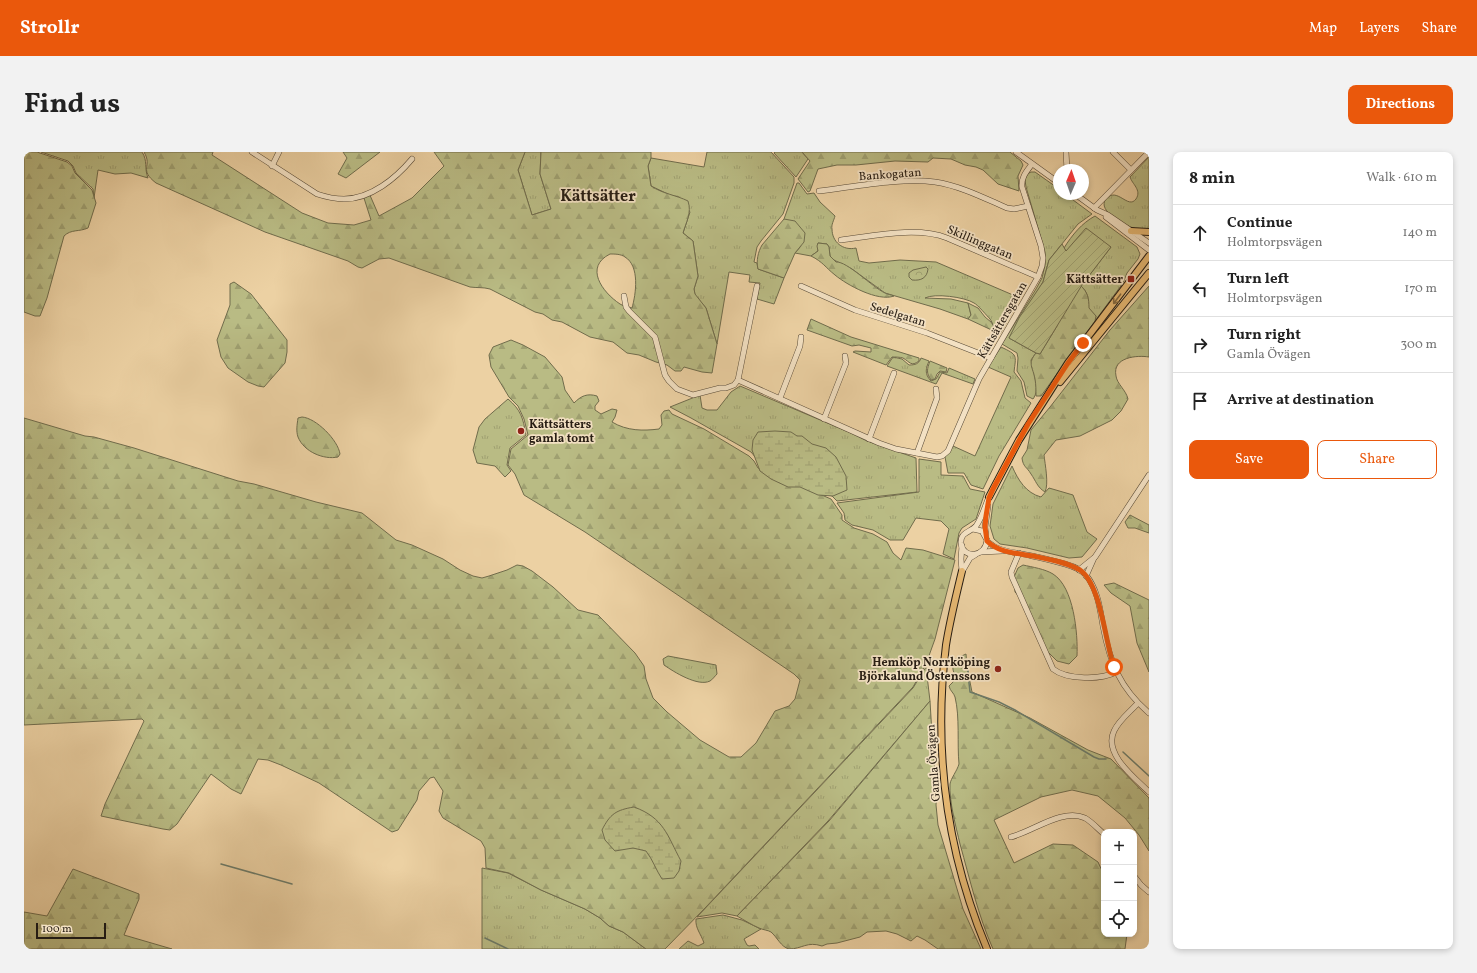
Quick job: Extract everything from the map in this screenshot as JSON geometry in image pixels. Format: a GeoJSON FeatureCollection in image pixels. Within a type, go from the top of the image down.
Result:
{"type":"FeatureCollection","features":[{"type":"Feature","properties":{"kind":"main road"},"geometry":{"type":"LineString","coordinates":[[1131,230],[1149,232]]}},
{"type":"Feature","properties":{"kind":"main road","name":"Gamla Övägen"},"geometry":{"type":"LineString","coordinates":[[989,498],[1019,440],[1068,363],[1149,256]]}},
{"type":"Feature","properties":{"kind":"main road","name":"Gamla Övägen"},"geometry":{"type":"LineString","coordinates":[[1045,399],[1149,273]]}},
{"type":"Feature","properties":{"kind":"main road","name":"Gamla Övägen"},"geometry":{"type":"LineString","coordinates":[[962,571],[950,624],[943,676],[941,698],[941,741],[943,775],[950,830],[958,865],[977,924],[987,949]]}},
{"type":"Feature","properties":{"kind":"street"},"geometry":{"type":"LineString","coordinates":[[252,152],[317,194],[328,198],[344,200],[355,198],[378,188],[398,174],[412,159]]}},
{"type":"Feature","properties":{"kind":"street"},"geometry":{"type":"LineString","coordinates":[[272,166],[280,152]]}},
{"type":"Feature","properties":{"kind":"street"},"geometry":{"type":"LineString","coordinates":[[1016,152],[1053,179]]}},
{"type":"Feature","properties":{"kind":"street"},"geometry":{"type":"LineString","coordinates":[[1066,152],[1066,164]]}},
{"type":"Feature","properties":{"kind":"street"},"geometry":{"type":"LineString","coordinates":[[1113,152],[1131,170]]}},
{"type":"Feature","properties":{"kind":"street"},"geometry":{"type":"LineString","coordinates":[[1094,208],[1149,152]]}},
{"type":"Feature","properties":{"kind":"street","name":"Kättsättersgatan"},"geometry":{"type":"LineString","coordinates":[[738,380],[868,439],[896,449],[937,457],[946,454],[975,386],[1038,277],[1042,266],[1043,258],[1041,246],[1022,182],[1032,164]]}},
{"type":"Feature","properties":{"kind":"street","name":"Bankogatan"},"geometry":{"type":"LineString","coordinates":[[819,191],[905,182],[933,182],[961,189],[1007,208],[1014,209],[1028,206]]}},
{"type":"Feature","properties":{"kind":"street"},"geometry":{"type":"LineString","coordinates":[[1083,200],[1149,242]]}},
{"type":"Feature","properties":{"kind":"street"},"geometry":{"type":"LineString","coordinates":[[1103,213],[1110,221],[1149,250]]}},
{"type":"Feature","properties":{"kind":"street","name":"Skillinggatan"},"geometry":{"type":"LineString","coordinates":[[841,240],[911,232],[932,234],[947,238],[1038,277]]}},
{"type":"Feature","properties":{"kind":"street"},"geometry":{"type":"LineString","coordinates":[[624,296],[624,302],[629,311],[655,337],[665,375],[669,382],[682,392],[693,395],[720,388],[726,388],[734,385],[738,380],[757,286]]}},
{"type":"Feature","properties":{"kind":"street","name":"Sedelgatan"},"geometry":{"type":"LineString","coordinates":[[801,286],[855,310],[928,333],[990,358]]}},
{"type":"Feature","properties":{"kind":"street"},"geometry":{"type":"LineString","coordinates":[[780,398],[800,346],[801,337]]}},
{"type":"Feature","properties":{"kind":"street"},"geometry":{"type":"LineString","coordinates":[[824,418],[846,363],[845,356]]}},
{"type":"Feature","properties":{"kind":"street"},"geometry":{"type":"LineString","coordinates":[[868,439],[894,373]]}},
{"type":"Feature","properties":{"kind":"street"},"geometry":{"type":"LineString","coordinates":[[917,453],[937,398],[936,389]]}},
{"type":"Feature","properties":{"kind":"street"},"geometry":{"type":"LineString","coordinates":[[1086,576],[1095,557],[1149,475]]}},
{"type":"Feature","properties":{"kind":"street","name":"Gamla Övägen"},"geometry":{"type":"LineString","coordinates":[[962,571],[962,536],[966,531],[973,529],[979,521],[989,498]]}},
{"type":"Feature","properties":{"kind":"street","name":"Gamla Övägen"},"geometry":{"type":"LineString","coordinates":[[962,571],[970,558],[981,552],[986,546],[986,516],[989,498]]}},
{"type":"Feature","properties":{"kind":"street"},"geometry":{"type":"LineString","coordinates":[[973,529],[982,531],[986,539],[996,548],[1052,561],[1079,570],[1086,576],[1099,600],[1109,652],[1116,672],[1138,703],[1149,713]]}},
{"type":"Feature","properties":{"kind":"street"},"geometry":{"type":"LineString","coordinates":[[962,546],[966,552],[976,554]]}},
{"type":"Feature","properties":{"kind":"street"},"geometry":{"type":"LineString","coordinates":[[981,552],[1005,551]]}},
{"type":"Feature","properties":{"kind":"street"},"geometry":{"type":"LineString","coordinates":[[1019,553],[1012,572],[1012,577],[1053,669],[1060,674],[1080,677],[1109,676],[1116,672]]}},
{"type":"Feature","properties":{"kind":"street"},"geometry":{"type":"LineString","coordinates":[[1079,570],[1095,557]]}},
{"type":"Feature","properties":{"kind":"street"},"geometry":{"type":"LineString","coordinates":[[1138,703],[1118,724],[1114,732],[1112,742],[1117,758],[1149,792]]}},
{"type":"Feature","properties":{"kind":"street"},"geometry":{"type":"LineString","coordinates":[[1011,837],[1059,817],[1072,815],[1088,820],[1101,831]]}},
{"type":"Feature","properties":{"kind":"street"},"geometry":{"type":"LineString","coordinates":[[1137,880],[1149,892]]}},
{"type":"Feature","properties":{"kind":"green space"},"geometry":{"type":"Polygon","coordinates":[[[24,152],[37,152],[67,162],[72,166],[75,173],[92,190],[96,203],[88,228],[69,232],[64,236],[47,298],[40,316],[35,316],[24,312],[24,152]]]}},
{"type":"Feature","properties":{"kind":"green space"},"geometry":{"type":"Polygon","coordinates":[[[41,152],[142,152],[145,158],[148,178],[131,173],[115,174],[98,170],[94,198],[93,189],[76,173],[73,166],[68,161],[41,152]]]}},
{"type":"Feature","properties":{"kind":"green space"},"geometry":{"type":"Polygon","coordinates":[[[144,152],[213,152],[212,155],[302,213],[328,223],[354,225],[371,220],[363,195],[369,193],[379,216],[412,198],[444,166],[434,152],[525,152],[518,170],[532,215],[551,209],[540,174],[541,152],[651,152],[651,158],[648,166],[651,186],[660,191],[688,201],[689,213],[683,233],[693,241],[698,276],[694,289],[695,294],[706,308],[717,344],[712,373],[684,367],[681,371],[675,371],[667,365],[639,355],[627,353],[613,342],[590,337],[562,322],[552,320],[543,314],[535,312],[490,289],[470,287],[389,258],[379,259],[362,268],[358,267],[348,261],[265,232],[156,183],[148,174],[144,152]],[[610,254],[602,259],[598,266],[598,279],[613,299],[621,305],[632,308],[636,281],[633,267],[630,261],[623,256],[618,254],[610,254]]]}},
{"type":"Feature","properties":{"kind":"green space"},"geometry":{"type":"Polygon","coordinates":[[[343,152],[380,152],[346,178],[338,174],[347,158],[343,152]]]}},
{"type":"Feature","properties":{"kind":"green space"},"geometry":{"type":"Polygon","coordinates":[[[525,152],[541,152],[540,174],[551,209],[532,215],[518,170],[525,152]]]}},
{"type":"Feature","properties":{"kind":"green space"},"geometry":{"type":"Polygon","coordinates":[[[707,152],[771,152],[794,177],[794,183],[783,214],[757,247],[754,262],[757,263],[758,269],[784,278],[774,304],[757,299],[760,283],[749,282],[750,275],[729,272],[717,344],[706,308],[695,295],[694,289],[698,276],[693,241],[683,233],[690,212],[679,197],[670,195],[651,186],[648,166],[651,158],[704,167],[707,152]]]}},
{"type":"Feature","properties":{"kind":"green space"},"geometry":{"type":"Polygon","coordinates":[[[802,152],[808,159],[796,177],[774,153],[802,152]]]}},
{"type":"Feature","properties":{"kind":"green space"},"geometry":{"type":"Polygon","coordinates":[[[802,152],[1010,152],[1021,161],[1023,165],[1018,176],[1019,191],[998,184],[983,170],[976,167],[965,165],[951,159],[933,158],[928,162],[895,161],[856,165],[837,165],[818,169],[810,191],[808,192],[798,179],[810,161],[802,152]]]}},
{"type":"Feature","properties":{"kind":"green space"},"geometry":{"type":"Polygon","coordinates":[[[1149,157],[1149,230],[1142,230],[1132,228],[1114,218],[1105,208],[1104,204],[1106,199],[1114,195],[1129,202],[1133,202],[1136,199],[1138,193],[1130,177],[1149,157]]]}},
{"type":"Feature","properties":{"kind":"green space"},"geometry":{"type":"Polygon","coordinates":[[[1035,172],[1053,185],[1053,200],[1073,200],[1092,214],[1078,224],[1049,260],[1043,282],[1009,338],[1036,353],[1031,360],[1036,385],[1033,399],[1027,396],[1024,382],[1017,371],[1017,353],[1002,344],[1042,278],[1045,265],[1045,252],[1026,187],[1025,180],[1027,174],[1035,172]]]}},
{"type":"Feature","properties":{"kind":"green space"},"geometry":{"type":"Polygon","coordinates":[[[797,183],[799,183],[807,194],[814,193],[820,202],[835,216],[832,224],[832,234],[836,242],[843,247],[851,249],[856,248],[859,261],[869,263],[900,260],[936,262],[1020,298],[1000,334],[996,331],[985,313],[970,301],[957,297],[942,296],[925,298],[951,299],[968,303],[971,315],[968,319],[885,293],[852,269],[832,259],[827,244],[818,243],[818,251],[811,256],[795,253],[801,246],[784,219],[797,183]]]}},
{"type":"Feature","properties":{"kind":"green space"},"geometry":{"type":"Polygon","coordinates":[[[1095,216],[1137,247],[1140,254],[1127,273],[1123,283],[1095,321],[1096,316],[1088,308],[1088,296],[1081,286],[1111,247],[1066,251],[1064,248],[1070,238],[1086,222],[1095,216]]]}},
{"type":"Feature","properties":{"kind":"green space"},"geometry":{"type":"Polygon","coordinates":[[[784,219],[795,221],[805,233],[804,242],[795,253],[784,278],[758,269],[757,263],[758,254],[762,245],[784,219]]]}},
{"type":"Feature","properties":{"kind":"green space"},"geometry":{"type":"Polygon","coordinates":[[[1086,228],[1111,247],[1082,285],[1040,354],[1036,353],[1009,338],[1019,318],[1043,282],[1049,260],[1062,244],[1066,251],[1086,228]]]}},
{"type":"Feature","properties":{"kind":"green space"},"geometry":{"type":"Polygon","coordinates":[[[818,243],[827,244],[829,247],[830,256],[836,262],[841,263],[853,270],[880,290],[894,296],[880,297],[871,295],[840,279],[811,256],[818,251],[818,243]]]}},
{"type":"Feature","properties":{"kind":"green space"},"geometry":{"type":"Polygon","coordinates":[[[926,267],[928,269],[925,277],[918,280],[912,280],[909,277],[909,273],[913,270],[926,267]]]}},
{"type":"Feature","properties":{"kind":"green space"},"geometry":{"type":"Polygon","coordinates":[[[234,282],[251,294],[287,340],[285,363],[264,387],[248,382],[228,368],[221,357],[217,340],[230,305],[230,284],[234,282]]]}},
{"type":"Feature","properties":{"kind":"green space"},"geometry":{"type":"Polygon","coordinates":[[[1080,285],[1088,296],[1089,308],[1096,316],[1095,321],[1041,396],[1036,396],[1034,375],[1031,366],[1033,357],[1036,353],[1040,354],[1080,285]]]}},
{"type":"Feature","properties":{"kind":"green space"},"geometry":{"type":"Polygon","coordinates":[[[1149,286],[1149,357],[1138,356],[1126,359],[1118,365],[1116,370],[1117,379],[1128,399],[1121,411],[1112,420],[1080,436],[1056,440],[1044,455],[1047,479],[1045,492],[1038,486],[1024,465],[1022,458],[1027,450],[1031,430],[1110,330],[1149,286]]]}},
{"type":"Feature","properties":{"kind":"green space"},"geometry":{"type":"Polygon","coordinates":[[[968,303],[978,308],[991,322],[998,333],[968,319],[971,315],[968,303]]]}},
{"type":"Feature","properties":{"kind":"green space"},"geometry":{"type":"Polygon","coordinates":[[[811,319],[851,337],[919,358],[919,361],[912,364],[903,358],[892,357],[886,365],[853,352],[871,352],[871,348],[859,345],[852,346],[807,330],[811,319]]]}},
{"type":"Feature","properties":{"kind":"green space"},"geometry":{"type":"Polygon","coordinates":[[[511,340],[545,357],[562,377],[565,390],[574,403],[584,396],[593,395],[597,396],[599,401],[595,406],[595,410],[601,414],[612,409],[617,410],[612,422],[618,425],[635,430],[659,429],[662,425],[661,415],[664,411],[669,410],[672,414],[704,429],[749,456],[758,468],[831,499],[842,515],[842,520],[854,528],[873,534],[887,542],[893,553],[901,560],[906,548],[923,550],[955,560],[935,639],[926,664],[913,687],[665,949],[646,949],[623,932],[609,926],[600,918],[585,909],[541,890],[509,873],[486,868],[485,848],[481,841],[443,818],[439,811],[443,791],[434,777],[430,778],[419,791],[417,800],[398,830],[392,832],[319,783],[281,765],[268,760],[258,759],[241,794],[231,789],[211,774],[177,824],[170,830],[101,816],[105,804],[144,721],[142,719],[24,725],[24,418],[85,436],[134,448],[238,481],[362,513],[396,540],[412,545],[443,559],[473,576],[482,578],[507,570],[517,565],[523,566],[553,587],[578,610],[598,615],[635,653],[644,666],[646,679],[653,698],[700,740],[729,757],[741,757],[756,743],[775,711],[789,706],[795,699],[800,680],[794,674],[585,532],[524,495],[515,474],[508,465],[511,449],[528,435],[524,419],[518,406],[509,397],[491,367],[489,355],[493,347],[511,340]]]}},
{"type":"Feature","properties":{"kind":"green space"},"geometry":{"type":"Polygon","coordinates":[[[1001,347],[1015,356],[1014,372],[1021,381],[1025,398],[1031,403],[999,456],[983,489],[971,485],[964,473],[948,473],[945,457],[953,446],[975,456],[1011,377],[988,367],[1001,347]]]}},
{"type":"Feature","properties":{"kind":"green space"},"geometry":{"type":"Polygon","coordinates":[[[893,357],[902,359],[909,365],[916,364],[921,358],[929,361],[926,371],[927,376],[931,381],[936,379],[940,372],[947,373],[949,368],[975,379],[973,384],[942,373],[936,384],[887,366],[893,357]]]}},
{"type":"Feature","properties":{"kind":"green space"},"geometry":{"type":"Polygon","coordinates":[[[930,361],[947,368],[946,372],[940,371],[935,379],[931,380],[928,375],[928,366],[930,361]]]}},
{"type":"Feature","properties":{"kind":"green space"},"geometry":{"type":"Polygon","coordinates":[[[740,386],[867,441],[916,458],[917,492],[837,501],[832,496],[810,488],[762,465],[751,452],[670,407],[700,395],[702,408],[707,410],[717,410],[731,392],[740,386]]]}},
{"type":"Feature","properties":{"kind":"green space"},"geometry":{"type":"Polygon","coordinates":[[[508,399],[521,415],[526,435],[510,448],[507,465],[511,471],[505,477],[495,466],[477,463],[473,450],[479,427],[485,419],[508,399]]]}},
{"type":"Feature","properties":{"kind":"green space"},"geometry":{"type":"Polygon","coordinates":[[[302,417],[314,421],[331,436],[340,454],[338,457],[333,458],[321,456],[305,447],[298,437],[297,432],[298,418],[302,417]]]}},
{"type":"Feature","properties":{"kind":"green space"},"geometry":{"type":"Polygon","coordinates":[[[758,432],[791,432],[797,436],[802,436],[812,444],[826,448],[836,457],[846,476],[847,490],[833,496],[818,495],[800,487],[788,487],[771,479],[760,471],[752,450],[753,440],[758,432]]]}},
{"type":"Feature","properties":{"kind":"green space"},"geometry":{"type":"Polygon","coordinates":[[[919,459],[941,462],[941,475],[963,476],[970,489],[985,492],[976,519],[962,528],[959,533],[954,559],[943,554],[949,529],[941,521],[916,518],[903,540],[890,540],[873,530],[852,525],[845,520],[844,513],[837,503],[919,492],[919,459]]]}},
{"type":"Feature","properties":{"kind":"green space"},"geometry":{"type":"Polygon","coordinates":[[[1012,466],[1023,485],[1036,495],[1041,497],[1049,488],[1073,495],[1087,532],[1097,539],[1082,557],[1069,558],[1027,548],[1000,544],[994,539],[990,526],[993,504],[1012,466]]]}},
{"type":"Feature","properties":{"kind":"green space"},"geometry":{"type":"Polygon","coordinates":[[[1130,515],[1149,525],[1149,533],[1135,528],[1128,528],[1125,522],[1130,515]]]}},
{"type":"Feature","properties":{"kind":"green space"},"geometry":{"type":"Polygon","coordinates":[[[1023,565],[1050,572],[1060,580],[1066,589],[1073,612],[1077,636],[1077,656],[1069,664],[1057,661],[1046,650],[1025,603],[1015,592],[1014,577],[1018,568],[1023,565]]]}},
{"type":"Feature","properties":{"kind":"green space"},"geometry":{"type":"Polygon","coordinates":[[[1114,583],[1149,600],[1149,672],[1137,643],[1130,606],[1111,593],[1104,585],[1114,583]]]}},
{"type":"Feature","properties":{"kind":"green space"},"geometry":{"type":"Polygon","coordinates":[[[966,654],[972,692],[1030,718],[1088,750],[1111,759],[1149,798],[1149,851],[1137,833],[1137,829],[1134,829],[1125,818],[1098,796],[1072,790],[1041,797],[994,820],[1014,863],[1053,844],[1073,845],[1098,862],[1101,868],[1101,937],[1127,937],[1125,949],[993,949],[971,884],[953,814],[950,784],[959,764],[958,722],[957,705],[949,686],[956,677],[953,668],[955,659],[966,654]]]}},
{"type":"Feature","properties":{"kind":"green space"},"geometry":{"type":"Polygon","coordinates":[[[668,656],[716,665],[717,674],[710,681],[699,682],[693,680],[680,675],[664,665],[663,659],[668,656]]]}},
{"type":"Feature","properties":{"kind":"green space"},"geometry":{"type":"Polygon","coordinates":[[[926,667],[930,701],[828,821],[737,916],[722,913],[697,917],[913,688],[926,667]]]}},
{"type":"Feature","properties":{"kind":"green space"},"geometry":{"type":"Polygon","coordinates":[[[930,701],[937,790],[936,805],[938,825],[963,909],[981,949],[938,949],[917,936],[911,941],[897,934],[886,931],[867,932],[860,937],[822,946],[812,944],[789,949],[781,944],[771,932],[756,927],[737,916],[829,821],[930,701]]]}},
{"type":"Feature","properties":{"kind":"green space"},"geometry":{"type":"Polygon","coordinates":[[[634,807],[652,816],[664,828],[668,835],[681,861],[679,871],[674,878],[662,879],[646,851],[633,848],[615,851],[605,840],[602,830],[611,816],[618,811],[634,807]]]}},
{"type":"Feature","properties":{"kind":"green space"},"geometry":{"type":"Polygon","coordinates":[[[482,868],[508,873],[541,890],[585,909],[600,918],[609,926],[623,932],[646,949],[482,949],[482,868]]]}},
{"type":"Feature","properties":{"kind":"green space"},"geometry":{"type":"Polygon","coordinates":[[[73,869],[139,894],[139,899],[124,935],[172,949],[24,949],[24,912],[47,916],[73,869]]]}},
{"type":"Feature","properties":{"kind":"green space"},"geometry":{"type":"Polygon","coordinates":[[[723,915],[742,920],[761,929],[744,939],[747,945],[755,945],[759,949],[679,949],[688,941],[698,946],[704,943],[697,928],[696,919],[723,915]]]}},
{"type":"Feature","properties":{"kind":"waterway"},"geometry":{"type":"LineString","coordinates":[[968,663],[970,692],[999,702],[1094,757],[1106,759]]}},
{"type":"Feature","properties":{"kind":"waterway"},"geometry":{"type":"LineString","coordinates":[[1123,752],[1149,776]]}},
{"type":"Feature","properties":{"kind":"waterway"},"geometry":{"type":"LineString","coordinates":[[221,864],[292,884]]}},
{"type":"Feature","properties":{"kind":"waterway"},"geometry":{"type":"LineString","coordinates":[[485,938],[508,949]]}},
{"type":"Feature","properties":{"kind":"place","name":"Kättsätter"},"geometry":{"type":"Point","coordinates":[1131,279]}},
{"type":"Feature","properties":{"kind":"place","name":"Kättsätters gamla tomt"},"geometry":{"type":"Point","coordinates":[521,431]}},
{"type":"Feature","properties":{"kind":"place","name":"Hemköp Norrköping Björkalund Östenssons"},"geometry":{"type":"Point","coordinates":[998,669]}},
{"type":"Feature","properties":{"kind":"district","name":"Kättsätter"},"geometry":{"type":"Point","coordinates":[598,195]}},
{"type":"Feature","properties":{"kind":"route"},"geometry":{"type":"LineString","coordinates":[[1083,343],[1028,424],[1006,463],[989,498],[985,527],[987,541],[996,548],[1070,566],[1079,570],[1086,576],[1099,600],[1109,652],[1114,667]]}}]}
